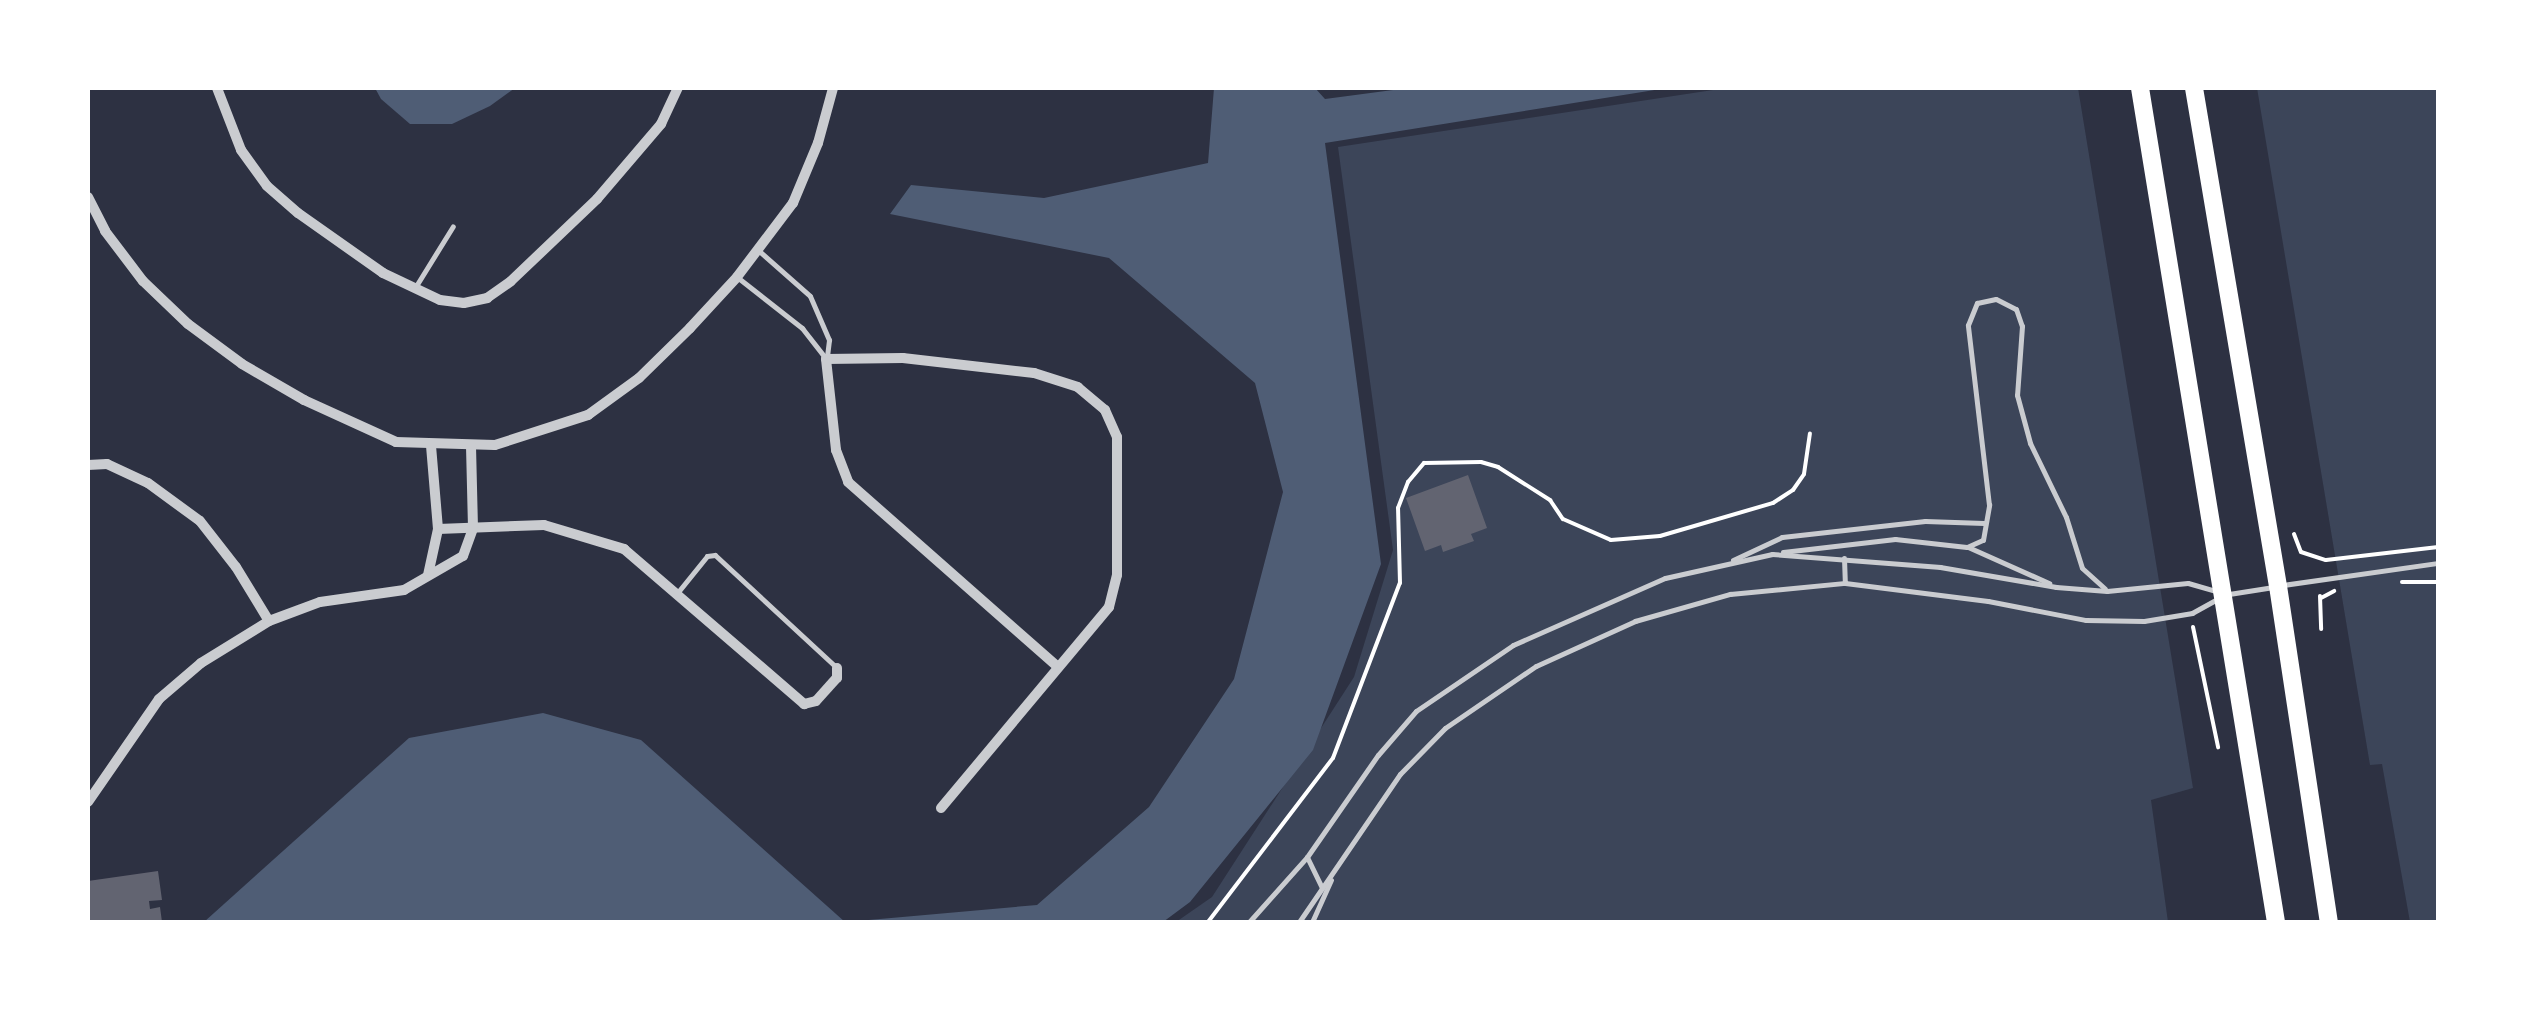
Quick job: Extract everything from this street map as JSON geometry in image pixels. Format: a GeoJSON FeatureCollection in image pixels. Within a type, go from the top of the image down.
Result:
{"type":"FeatureCollection","features":[{"type":"Feature","properties":{"kind":"main road"},"geometry":{"type":"LineString","coordinates":[[2140,88],[2226,594],[2276,922]]}},
{"type":"Feature","properties":{"kind":"main road"},"geometry":{"type":"LineString","coordinates":[[2194,88],[2278,586],[2329,922]]}},
{"type":"Feature","properties":{"kind":"street"},"geometry":{"type":"LineString","coordinates":[[217,88],[241,150],[268,186],[383,274],[440,300],[464,303],[487,298],[511,282],[597,200],[661,124],[678,88]]}},
{"type":"Feature","properties":{"kind":"street"},"geometry":{"type":"LineString","coordinates":[[88,197],[105,231],[143,280],[188,324],[242,364],[353,424],[396,442],[495,445],[588,415],[639,378],[738,278],[794,203],[818,143],[832,88]]}},
{"type":"Feature","properties":{"kind":"street"},"geometry":{"type":"LineString","coordinates":[[941,808],[1109,606],[1117,576],[1118,437],[1104,410],[1078,387],[1034,373],[903,358],[826,359],[836,450],[848,482],[1058,666]]}},
{"type":"Feature","properties":{"kind":"street"},"geometry":{"type":"LineString","coordinates":[[428,575],[438,529],[431,444]]}},
{"type":"Feature","properties":{"kind":"street"},"geometry":{"type":"LineString","coordinates":[[88,802],[160,699],[201,663],[269,620],[333,599],[404,590],[428,575],[447,570],[463,556],[473,528],[471,445]]}},
{"type":"Feature","properties":{"kind":"street"},"geometry":{"type":"LineString","coordinates":[[88,465],[108,464],[148,483],[200,521],[236,567],[269,620]]}},
{"type":"Feature","properties":{"kind":"street"},"geometry":{"type":"LineString","coordinates":[[438,529],[544,525],[588,535],[624,549],[804,704],[816,701],[837,678],[836,668]]}},
{"type":"Feature","properties":{"kind":"lane"},"geometry":{"type":"LineString","coordinates":[[415,288],[453,226]]}},
{"type":"Feature","properties":{"kind":"lane"},"geometry":{"type":"LineString","coordinates":[[758,250],[810,296],[829,340],[826,359]]}},
{"type":"Feature","properties":{"kind":"lane"},"geometry":{"type":"LineString","coordinates":[[738,278],[802,328],[826,359]]}},
{"type":"Feature","properties":{"kind":"lane"},"geometry":{"type":"LineString","coordinates":[[1968,547],[1982,540],[1989,505],[1968,325],[1977,303],[1996,299],[2016,309],[2022,326],[2017,394],[2030,443],[2066,516],[2082,568],[2107,591]]}},
{"type":"Feature","properties":{"kind":"lane"},"geometry":{"type":"LineString","coordinates":[[1724,564],[1782,538],[1925,520],[1984,522]]}},
{"type":"Feature","properties":{"kind":"lane"},"geometry":{"type":"LineString","coordinates":[[1249,922],[1307,858],[1398,728],[1467,673],[1513,644],[1600,604],[1665,578],[1724,564],[1772,554],[1896,540],[1968,547],[2056,587]]}},
{"type":"Feature","properties":{"kind":"lane"},"geometry":{"type":"LineString","coordinates":[[1772,554],[1940,567],[2056,587],[2107,591],[2188,583],[2226,594]]}},
{"type":"Feature","properties":{"kind":"lane"},"geometry":{"type":"LineString","coordinates":[[678,592],[707,556],[714,555],[836,668]]}},
{"type":"Feature","properties":{"kind":"lane"},"geometry":{"type":"LineString","coordinates":[[1844,558],[1845,583]]}},
{"type":"Feature","properties":{"kind":"lane"},"geometry":{"type":"LineString","coordinates":[[1299,922],[1418,753],[1445,728],[1536,666],[1610,631],[1697,601],[1784,586],[1845,583],[1988,601],[2086,620],[2144,621],[2176,616],[2226,594],[2438,562]]}},
{"type":"Feature","properties":{"kind":"lane"},"geometry":{"type":"LineString","coordinates":[[1307,858],[1322,888]]}},
{"type":"Feature","properties":{"kind":"lane"},"geometry":{"type":"LineString","coordinates":[[1312,922],[1340,862]]}},
{"type":"Feature","properties":{"kind":"path"},"geometry":{"type":"LineString","coordinates":[[1208,922],[1333,758],[1400,583],[1398,508],[1408,482],[1424,464],[1481,462],[1498,467],[1550,500],[1563,520],[1612,540],[1660,536],[1773,503],[1793,490],[1804,474],[1810,434]]}},
{"type":"Feature","properties":{"kind":"path"},"geometry":{"type":"LineString","coordinates":[[2294,534],[2301,552],[2326,560],[2438,547]]}},
{"type":"Feature","properties":{"kind":"path"},"geometry":{"type":"LineString","coordinates":[[2321,598],[2321,629]]}},
{"type":"Feature","properties":{"kind":"path"},"geometry":{"type":"LineString","coordinates":[[2193,626],[2218,747]]}},
{"type":"Feature","properties":{"kind":"shaded area"},"geometry":{"type":"Polygon","coordinates":[[[375,88],[515,88],[490,106],[452,124],[410,124],[381,99],[375,88]]]}},
{"type":"Feature","properties":{"kind":"shaded area"},"geometry":{"type":"Polygon","coordinates":[[[1214,88],[1315,88],[1325,99],[1408,88],[1667,88],[1325,143],[1381,564],[1313,750],[1190,902],[1163,922],[846,922],[1037,905],[1149,807],[1234,679],[1283,492],[1255,383],[1109,258],[890,214],[911,185],[1044,198],[1208,163],[1214,88]]]}},
{"type":"Feature","properties":{"kind":"shaded area"},"geometry":{"type":"Polygon","coordinates":[[[1726,88],[2078,88],[2193,788],[2151,800],[2168,922],[1176,922],[1212,897],[1354,677],[1393,550],[1338,147],[1726,88]]]}},
{"type":"Feature","properties":{"kind":"shaded area"},"geometry":{"type":"Polygon","coordinates":[[[2257,88],[2438,88],[2438,922],[2410,922],[2382,764],[2370,765],[2257,88]]]}},
{"type":"Feature","properties":{"kind":"shaded area"},"geometry":{"type":"Polygon","coordinates":[[[543,713],[641,740],[845,922],[204,922],[409,738],[543,713]]]}},
{"type":"Feature","properties":{"kind":"building"},"geometry":{"type":"Polygon","coordinates":[[[1468,475],[1487,528],[1471,534],[1474,541],[1443,552],[1441,545],[1425,551],[1406,498],[1468,475]]]}},
{"type":"Feature","properties":{"kind":"building"},"geometry":{"type":"Polygon","coordinates":[[[158,871],[162,900],[149,901],[150,909],[160,907],[162,922],[88,922],[88,881],[158,871]]]}}]}
